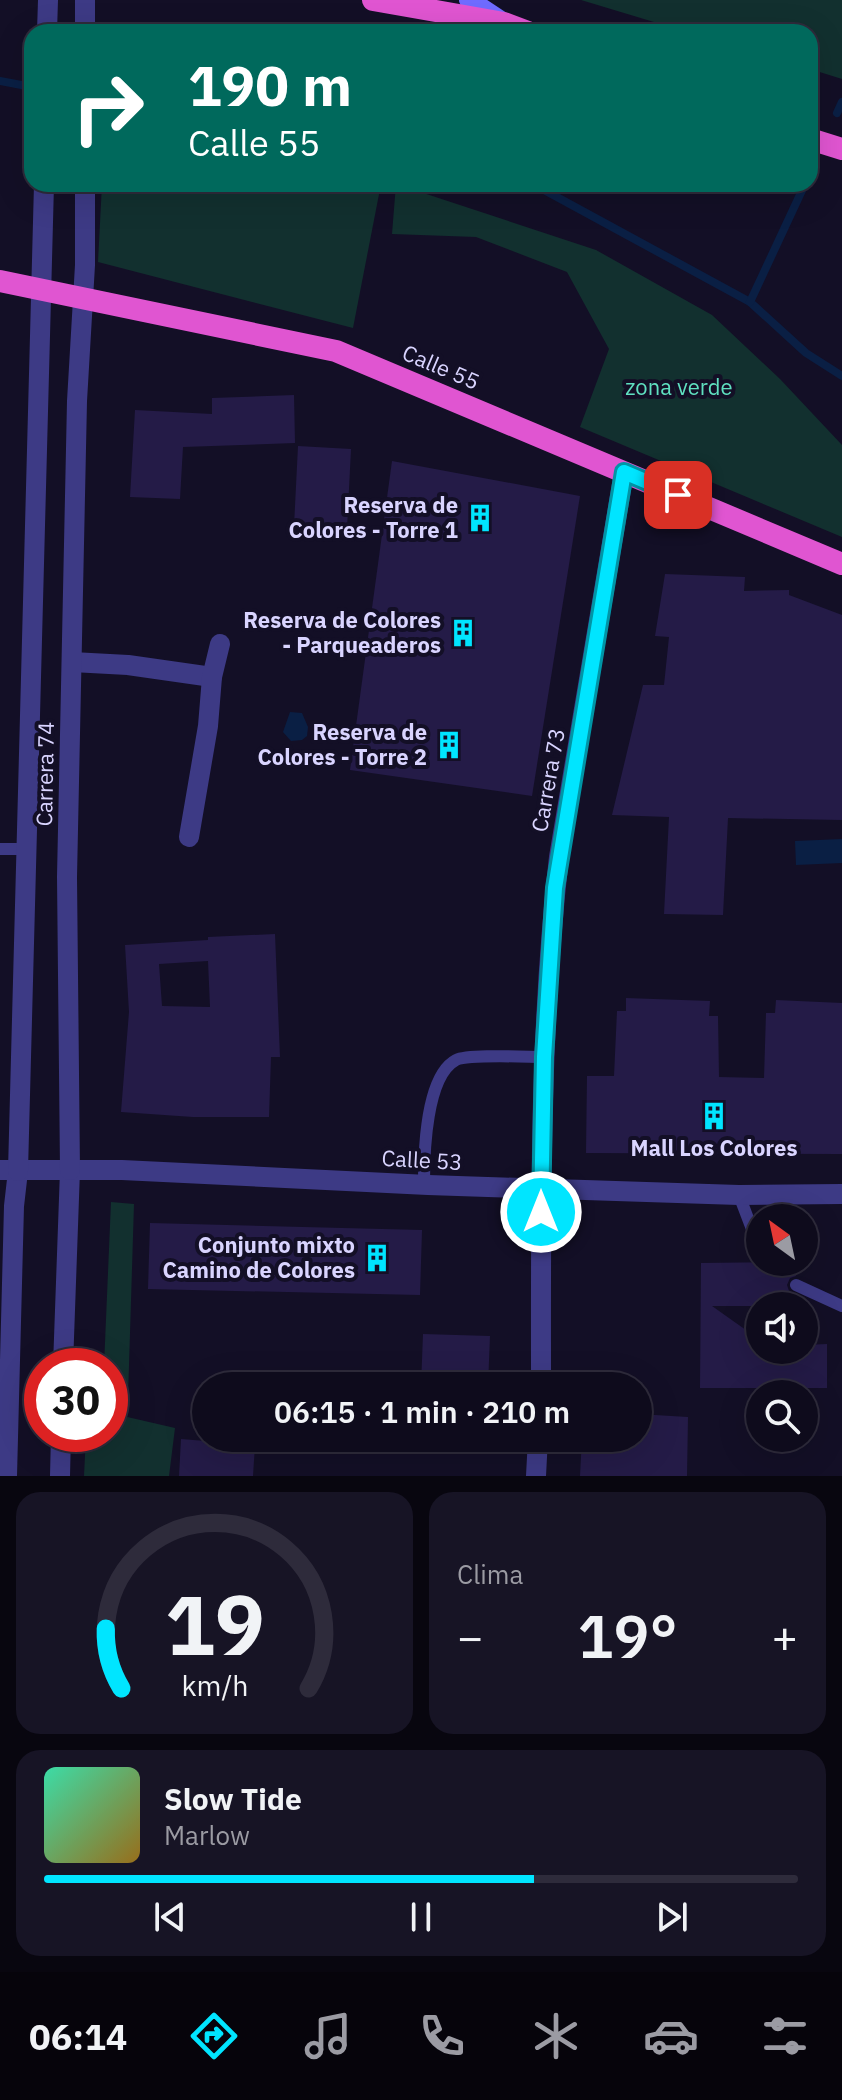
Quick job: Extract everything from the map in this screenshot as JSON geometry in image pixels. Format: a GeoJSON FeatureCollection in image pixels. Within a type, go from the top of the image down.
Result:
{"type":"FeatureCollection","features":[{"type":"Feature","properties":{"kind":"highway"},"geometry":{"type":"LineString","coordinates":[[373,0],[504,23]]}},
{"type":"Feature","properties":{"kind":"highway"},"geometry":{"type":"LineString","coordinates":[[818,142],[842,149]]}},
{"type":"Feature","properties":{"kind":"highway","name":"Calle 55"},"geometry":{"type":"LineString","coordinates":[[0,281],[336,351],[842,564]]}},
{"type":"Feature","properties":{"kind":"main road"},"geometry":{"type":"LineString","coordinates":[[469,0],[504,23]]}},
{"type":"Feature","properties":{"kind":"street"},"geometry":{"type":"LineString","coordinates":[[47,24],[48,0]]}},
{"type":"Feature","properties":{"kind":"street"},"geometry":{"type":"LineString","coordinates":[[85,1],[85,24]]}},
{"type":"Feature","properties":{"kind":"street","name":"Carrera 74"},"geometry":{"type":"LineString","coordinates":[[7,1476],[14,1206],[9,1170],[26,849],[44,192]]}},
{"type":"Feature","properties":{"kind":"street","name":"Carrera 74"},"geometry":{"type":"LineString","coordinates":[[64,1348],[70,1170],[67,877],[77,401],[85,192]]}},
{"type":"Feature","properties":{"kind":"street","name":"Carrera 73"},"geometry":{"type":"LineString","coordinates":[[541,1372],[544,1057],[552,920],[559,857],[624,472]]}},
{"type":"Feature","properties":{"kind":"street"},"geometry":{"type":"LineString","coordinates":[[189,837],[208,726],[212,677],[220,644]]}},
{"type":"Feature","properties":{"kind":"street"},"geometry":{"type":"LineString","coordinates":[[72,662],[128,665],[212,677]]}},
{"type":"Feature","properties":{"kind":"street","name":"Calle 53"},"geometry":{"type":"LineString","coordinates":[[9,1170],[739,1195],[842,1194]]}},
{"type":"Feature","properties":{"kind":"street"},"geometry":{"type":"LineString","coordinates":[[60,1476],[61,1452]]}},
{"type":"Feature","properties":{"kind":"street"},"geometry":{"type":"LineString","coordinates":[[536,1476],[537,1452]]}},
{"type":"Feature","properties":{"kind":"lane"},"geometry":{"type":"LineString","coordinates":[[0,849],[26,849]]}},
{"type":"Feature","properties":{"kind":"lane"},"geometry":{"type":"LineString","coordinates":[[424,1183],[425,1144],[442,1070],[458,1058],[544,1057]]}},
{"type":"Feature","properties":{"kind":"lane"},"geometry":{"type":"LineString","coordinates":[[739,1195],[746,1213]]}},
{"type":"Feature","properties":{"kind":"lane"},"geometry":{"type":"LineString","coordinates":[[796,1285],[842,1306]]}},
{"type":"Feature","properties":{"kind":"green space"},"geometry":{"type":"Polygon","coordinates":[[[581,0],[842,0],[842,79],[818,72],[818,24],[660,24],[581,0]]]}},
{"type":"Feature","properties":{"kind":"green space"},"geometry":{"type":"Polygon","coordinates":[[[102,192],[379,192],[353,328],[98,262],[102,192]]]}},
{"type":"Feature","properties":{"kind":"green space","name":"zona verde"},"geometry":{"type":"Polygon","coordinates":[[[395,192],[420,192],[596,250],[712,315],[780,379],[842,445],[842,537],[580,427],[609,349],[567,272],[476,237],[392,234],[395,192]]]}},
{"type":"Feature","properties":{"kind":"green space"},"geometry":{"type":"Polygon","coordinates":[[[111,1202],[134,1204],[128,1398],[128,1348],[105,1348],[111,1202]]]}},
{"type":"Feature","properties":{"kind":"green space"},"geometry":{"type":"Polygon","coordinates":[[[128,1417],[175,1428],[169,1476],[84,1476],[85,1452],[128,1452],[128,1417]]]}},
{"type":"Feature","properties":{"kind":"water"},"geometry":{"type":"Polygon","coordinates":[[[290,712],[302,713],[308,727],[307,736],[302,740],[291,741],[283,732],[290,712]]]}},
{"type":"Feature","properties":{"kind":"water"},"geometry":{"type":"Polygon","coordinates":[[[842,839],[842,863],[796,865],[795,841],[842,839]]]}},
{"type":"Feature","properties":{"kind":"building"},"geometry":{"type":"Polygon","coordinates":[[[294,395],[295,443],[183,447],[180,499],[130,497],[135,410],[212,414],[212,398],[294,395]]]}},
{"type":"Feature","properties":{"kind":"building"},"geometry":{"type":"Polygon","coordinates":[[[298,446],[351,449],[347,529],[294,526],[298,446]]]}},
{"type":"Feature","properties":{"kind":"building","name":"Reserva de Colores - Parqueaderos"},"geometry":{"type":"Polygon","coordinates":[[[392,461],[580,496],[532,796],[350,770],[392,461]]]}},
{"type":"Feature","properties":{"kind":"building"},"geometry":{"type":"Polygon","coordinates":[[[665,574],[745,577],[744,591],[789,590],[789,595],[842,615],[842,820],[728,818],[723,915],[664,914],[669,817],[612,815],[643,685],[664,685],[669,637],[655,636],[665,574]]]}},
{"type":"Feature","properties":{"kind":"building"},"geometry":{"type":"Polygon","coordinates":[[[275,934],[280,1057],[271,1057],[269,1117],[193,1117],[121,1112],[129,1012],[125,945],[208,940],[208,937],[275,934]],[[208,961],[159,964],[162,1006],[210,1007],[208,961]]]}},
{"type":"Feature","properties":{"kind":"building"},"geometry":{"type":"Polygon","coordinates":[[[626,998],[710,1001],[709,1016],[718,1016],[719,1077],[764,1078],[766,1013],[775,1013],[776,1000],[842,1003],[842,1154],[586,1153],[587,1076],[614,1076],[617,1011],[626,1011],[626,998]]]}},
{"type":"Feature","properties":{"kind":"building"},"geometry":{"type":"Polygon","coordinates":[[[150,1223],[422,1230],[420,1295],[148,1289],[150,1223]]]}},
{"type":"Feature","properties":{"kind":"building"},"geometry":{"type":"Polygon","coordinates":[[[701,1263],[746,1263],[746,1276],[796,1276],[790,1278],[787,1285],[790,1292],[746,1292],[746,1306],[712,1306],[746,1330],[746,1364],[818,1364],[818,1344],[827,1344],[827,1388],[818,1388],[818,1380],[746,1380],[746,1388],[700,1388],[701,1263]]]}},
{"type":"Feature","properties":{"kind":"building"},"geometry":{"type":"Polygon","coordinates":[[[423,1334],[490,1336],[489,1372],[422,1372],[423,1334]]]}},
{"type":"Feature","properties":{"kind":"building"},"geometry":{"type":"Polygon","coordinates":[[[652,1415],[688,1417],[687,1476],[580,1476],[581,1452],[652,1452],[652,1415]]]}},
{"type":"Feature","properties":{"kind":"building"},"geometry":{"type":"Polygon","coordinates":[[[181,1439],[192,1440],[192,1452],[255,1452],[253,1476],[179,1476],[181,1439]]]}},
{"type":"Feature","properties":{"kind":"waterway"},"geometry":{"type":"LineString","coordinates":[[0,81],[24,86]]}},
{"type":"Feature","properties":{"kind":"waterway"},"geometry":{"type":"LineString","coordinates":[[837,113],[842,102]]}},
{"type":"Feature","properties":{"kind":"waterway"},"geometry":{"type":"LineString","coordinates":[[548,192],[750,302],[806,353],[842,376]]}},
{"type":"Feature","properties":{"kind":"waterway"},"geometry":{"type":"LineString","coordinates":[[750,302],[801,192]]}},
{"type":"Feature","properties":{"kind":"place","name":"Reserva de Colores - Torre 1"},"geometry":{"type":"Point","coordinates":[480,518]}},
{"type":"Feature","properties":{"kind":"place","name":"Reserva de Colores - Parqueaderos"},"geometry":{"type":"Point","coordinates":[463,633]}},
{"type":"Feature","properties":{"kind":"place","name":"Reserva de Colores - Torre 2"},"geometry":{"type":"Point","coordinates":[449,745]}},
{"type":"Feature","properties":{"kind":"place","name":"Mall Los Colores"},"geometry":{"type":"Point","coordinates":[714,1116]}},
{"type":"Feature","properties":{"kind":"place","name":"Conjunto mixto Camino de Colores"},"geometry":{"type":"Point","coordinates":[377,1258]}},
{"type":"Feature","properties":{"kind":"route"},"geometry":{"type":"LineString","coordinates":[[541,1212],[544,1057],[555,888],[624,472],[678,495]]}}]}
